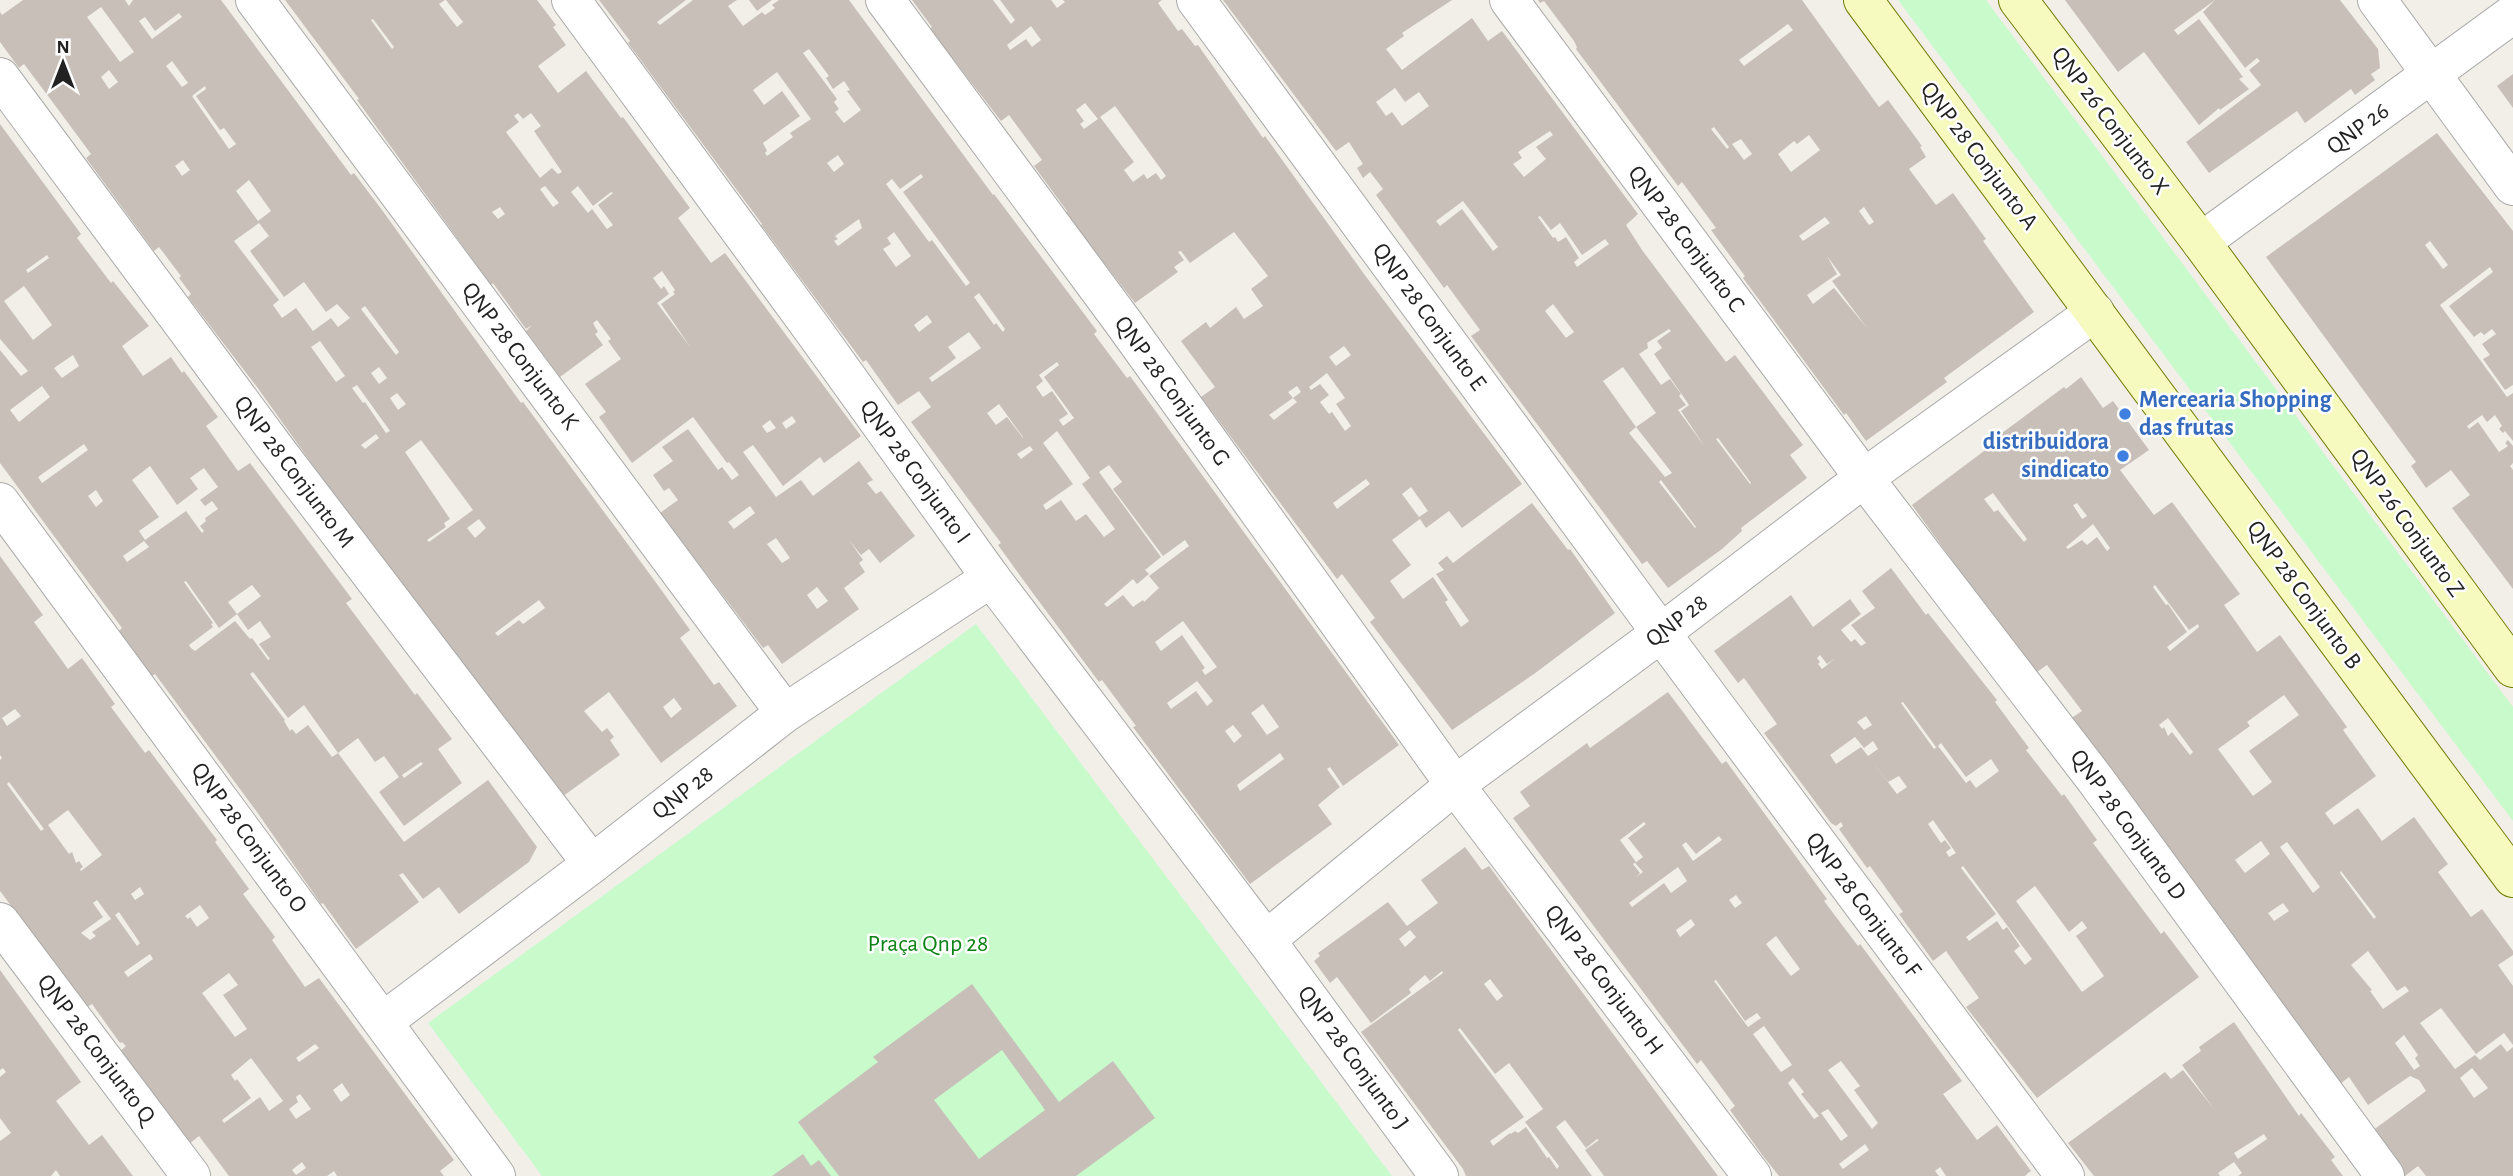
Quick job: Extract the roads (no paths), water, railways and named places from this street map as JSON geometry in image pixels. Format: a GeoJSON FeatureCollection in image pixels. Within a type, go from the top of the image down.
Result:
{"type":"FeatureCollection","features":[{"type":"Feature","properties":{"kind":"street","name":"QNP 28 Conjunto K"},"geometry":{"type":"LineString","coordinates":[[255,0],[785,713]]}},
{"type":"Feature","properties":{"kind":"street","name":"QNP 28 Conjunto I"},"geometry":{"type":"LineString","coordinates":[[571,0],[991,578],[1266,940]]}},
{"type":"Feature","properties":{"kind":"street","name":"QNP 28 Conjunto G"},"geometry":{"type":"LineString","coordinates":[[885,0],[1131,334],[1455,785]]}},
{"type":"Feature","properties":{"kind":"street","name":"QNP 28 Conjunto E"},"geometry":{"type":"LineString","coordinates":[[1196,0],[1661,633]]}},
{"type":"Feature","properties":{"kind":"street","name":"QNP 28 Conjunto C"},"geometry":{"type":"LineString","coordinates":[[1509,0],[1864,478]]}},
{"type":"Feature","properties":{"kind":"street","name":"QNP 28 Conjunto A"},"geometry":{"type":"LineString","coordinates":[[1863,0],[2095,312]]}},
{"type":"Feature","properties":{"kind":"street","name":"QNP 26 Conjunto X"},"geometry":{"type":"LineString","coordinates":[[2018,0],[2201,242]]}},
{"type":"Feature","properties":{"kind":"street"},"geometry":{"type":"LineString","coordinates":[[2377,0],[2513,186]]}},
{"type":"Feature","properties":{"kind":"street","name":"QNP 26"},"geometry":{"type":"LineString","coordinates":[[2201,242],[2513,14]]}},
{"type":"Feature","properties":{"kind":"street","name":"QNP 28 Conjunto M"},"geometry":{"type":"LineString","coordinates":[[0,77],[274,447],[592,864]]}},
{"type":"Feature","properties":{"kind":"street","name":"QNP 26 Conjunto Z"},"geometry":{"type":"LineString","coordinates":[[2201,242],[2513,668]]}},
{"type":"Feature","properties":{"kind":"street","name":"QNP 28"},"geometry":{"type":"LineString","coordinates":[[1266,940],[1455,785],[1661,633],[1864,478],[2095,312]]}},
{"type":"Feature","properties":{"kind":"street","name":"QNP 28 Conjunto B"},"geometry":{"type":"LineString","coordinates":[[2095,312],[2513,878]]}},
{"type":"Feature","properties":{"kind":"street","name":"QNP 28 Conjunto D"},"geometry":{"type":"LineString","coordinates":[[1864,478],[2095,779],[2385,1176]]}},
{"type":"Feature","properties":{"kind":"street","name":"QNP 28 Conjunto O"},"geometry":{"type":"LineString","coordinates":[[0,502],[496,1176]]}},
{"type":"Feature","properties":{"kind":"street","name":"QNP 28"},"geometry":{"type":"LineString","coordinates":[[384,1021],[592,864],[785,713],[991,578]]}},
{"type":"Feature","properties":{"kind":"street","name":"QNP 28 Conjunto F"},"geometry":{"type":"LineString","coordinates":[[1661,633],[2065,1176]]}},
{"type":"Feature","properties":{"kind":"street","name":"QNP 28 Conjunto H"},"geometry":{"type":"LineString","coordinates":[[1455,785],[1752,1176]]}},
{"type":"Feature","properties":{"kind":"street","name":"QNP 28 Conjunto Q"},"geometry":{"type":"LineString","coordinates":[[0,922],[191,1176]]}},
{"type":"Feature","properties":{"kind":"street","name":"QNP 28 Conjunto J"},"geometry":{"type":"LineString","coordinates":[[1266,940],[1439,1176]]}},
{"type":"Feature","properties":{"kind":"place","name":"Mercearia Shopping das frutas"},"geometry":{"type":"Point","coordinates":[2125,414]}},
{"type":"Feature","properties":{"kind":"place","name":"distribuidora sindicato"},"geometry":{"type":"Point","coordinates":[2123,456]}},
{"type":"Feature","properties":{"kind":"park label","name":"Praça Qnp 28"},"geometry":{"type":"Point","coordinates":[928,944]}}]}
